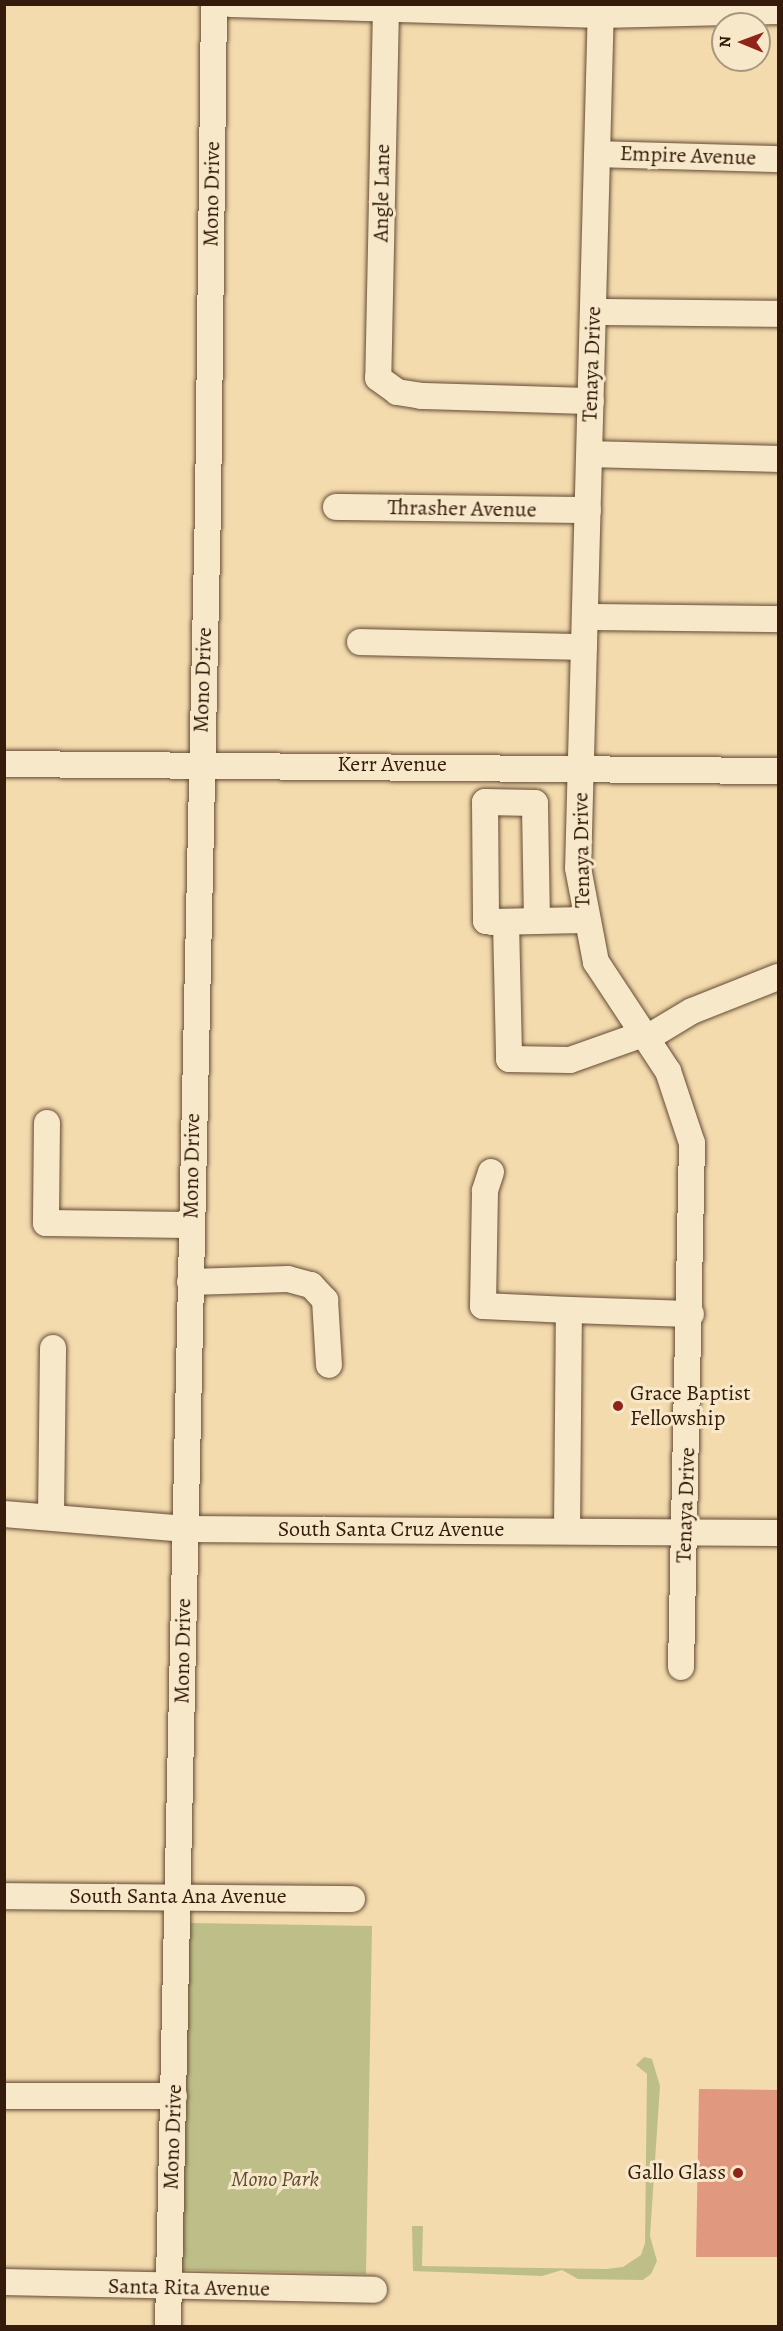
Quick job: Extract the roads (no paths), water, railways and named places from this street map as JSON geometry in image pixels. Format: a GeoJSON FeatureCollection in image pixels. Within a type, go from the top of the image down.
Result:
{"type":"FeatureCollection","features":[{"type":"Feature","properties":{"kind":"street","name":"Mono Drive"},"geometry":{"type":"LineString","coordinates":[[168,2326],[186,1529],[214,4]]}},
{"type":"Feature","properties":{"kind":"street"},"geometry":{"type":"LineString","coordinates":[[231,4],[386,8],[778,11]]}},
{"type":"Feature","properties":{"kind":"street","name":"Angle Lane"},"geometry":{"type":"LineString","coordinates":[[386,8],[378,378],[397,392],[421,396],[591,400]]}},
{"type":"Feature","properties":{"kind":"street","name":"Tenaya Drive"},"geometry":{"type":"LineString","coordinates":[[601,10],[579,868],[584,920],[611,991],[645,1036],[677,1090],[692,1143],[691,1314],[681,1667]]}},
{"type":"Feature","properties":{"kind":"street","name":"Empire Avenue"},"geometry":{"type":"LineString","coordinates":[[598,154],[778,159]]}},
{"type":"Feature","properties":{"kind":"street"},"geometry":{"type":"LineString","coordinates":[[594,312],[778,314]]}},
{"type":"Feature","properties":{"kind":"street"},"geometry":{"type":"LineString","coordinates":[[590,454],[778,459]]}},
{"type":"Feature","properties":{"kind":"street","name":"Thrasher Avenue"},"geometry":{"type":"LineString","coordinates":[[336,507],[588,510]]}},
{"type":"Feature","properties":{"kind":"street"},"geometry":{"type":"LineString","coordinates":[[585,617],[778,619]]}},
{"type":"Feature","properties":{"kind":"street"},"geometry":{"type":"LineString","coordinates":[[360,642],[584,647]]}},
{"type":"Feature","properties":{"kind":"street","name":"Kerr Avenue"},"geometry":{"type":"LineString","coordinates":[[4,764],[581,765],[778,771]]}},
{"type":"Feature","properties":{"kind":"street"},"geometry":{"type":"LineString","coordinates":[[537,921],[535,803],[485,802],[486,921],[506,922],[584,920]]}},
{"type":"Feature","properties":{"kind":"street"},"geometry":{"type":"LineString","coordinates":[[506,922],[509,1059],[570,1060],[645,1036],[692,1011],[778,977]]}},
{"type":"Feature","properties":{"kind":"street"},"geometry":{"type":"LineString","coordinates":[[47,1123],[46,1223],[191,1225]]}},
{"type":"Feature","properties":{"kind":"street"},"geometry":{"type":"LineString","coordinates":[[491,1172],[484,1191],[483,1306],[691,1314]]}},
{"type":"Feature","properties":{"kind":"street"},"geometry":{"type":"LineString","coordinates":[[190,1282],[288,1279],[310,1285],[325,1300],[329,1365]]}},
{"type":"Feature","properties":{"kind":"street"},"geometry":{"type":"LineString","coordinates":[[567,1531],[569,1310]]}},
{"type":"Feature","properties":{"kind":"street"},"geometry":{"type":"LineString","coordinates":[[51,1515],[53,1348]]}},
{"type":"Feature","properties":{"kind":"street","name":"South Santa Cruz Avenue"},"geometry":{"type":"LineString","coordinates":[[4,1514],[51,1515],[186,1529],[778,1533]]}},
{"type":"Feature","properties":{"kind":"street","name":"South Santa Ana Avenue"},"geometry":{"type":"LineString","coordinates":[[4,1896],[352,1899]]}},
{"type":"Feature","properties":{"kind":"street"},"geometry":{"type":"LineString","coordinates":[[4,2096],[174,2096]]}},
{"type":"Feature","properties":{"kind":"street","name":"Santa Rita Avenue"},"geometry":{"type":"LineString","coordinates":[[4,2282],[169,2289],[374,2290]]}},
{"type":"Feature","properties":{"kind":"place","name":"Grace Baptist Fellowship"},"geometry":{"type":"Point","coordinates":[618,1406]}},
{"type":"Feature","properties":{"kind":"place","name":"Gallo Glass"},"geometry":{"type":"Point","coordinates":[738,2173]}},
{"type":"Feature","properties":{"kind":"park label","name":"Mono Park"},"geometry":{"type":"Point","coordinates":[275,2180]}}]}
